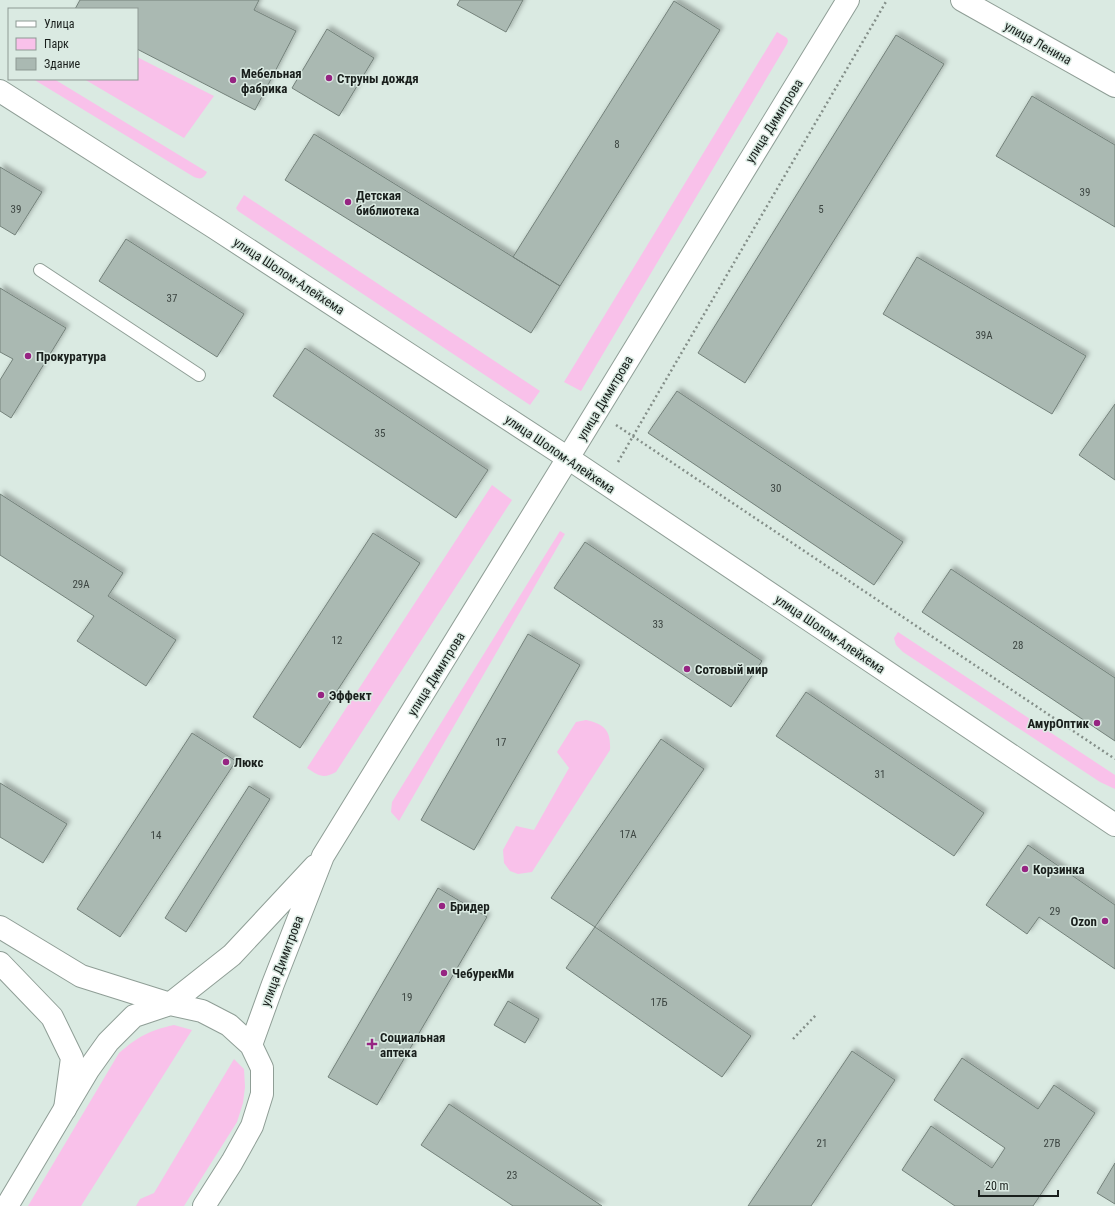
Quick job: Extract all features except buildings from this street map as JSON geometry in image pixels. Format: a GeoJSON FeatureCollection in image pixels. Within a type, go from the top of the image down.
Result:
{"type":"FeatureCollection","features":[{"type":"Feature","properties":{"kind":"main road","name":"улица Димитрова"},"geometry":{"type":"LineString","coordinates":[[251,1045],[273,984],[324,856],[848,0]]}},
{"type":"Feature","properties":{"kind":"main road","name":"улица Ленина"},"geometry":{"type":"LineString","coordinates":[[962,0],[1115,86]]}},
{"type":"Feature","properties":{"kind":"main road","name":"улица Шолом-Алейхема"},"geometry":{"type":"LineString","coordinates":[[0,92],[222,232],[568,458],[1115,825]]}},
{"type":"Feature","properties":{"kind":"main road","name":"улица Димитрова"},"geometry":{"type":"LineString","coordinates":[[170,1004],[232,955],[324,856]]}},
{"type":"Feature","properties":{"kind":"main road"},"geometry":{"type":"LineString","coordinates":[[0,927],[81,976],[170,1004],[202,1011],[229,1025],[251,1045],[262,1068],[262,1094],[252,1126],[232,1162],[204,1206]]}},
{"type":"Feature","properties":{"kind":"main road"},"geometry":{"type":"LineString","coordinates":[[0,963],[52,1017],[72,1058],[65,1109]]}},
{"type":"Feature","properties":{"kind":"main road"},"geometry":{"type":"LineString","coordinates":[[7,1206],[88,1070],[108,1042],[134,1016],[170,1004]]}},
{"type":"Feature","properties":{"kind":"lane"},"geometry":{"type":"LineString","coordinates":[[40,270],[199,375]]}},
{"type":"Feature","properties":{"kind":"path"},"geometry":{"type":"LineString","coordinates":[[616,466],[887,0]]}},
{"type":"Feature","properties":{"kind":"path"},"geometry":{"type":"LineString","coordinates":[[615,425],[1115,759]]}},
{"type":"Feature","properties":{"kind":"path"},"geometry":{"type":"LineString","coordinates":[[793,1039],[816,1015]]}},
{"type":"Feature","properties":{"kind":"green space"},"geometry":{"type":"Polygon","coordinates":[[[777,32],[787,38],[787,44],[581,391],[564,382],[777,32]]]}},
{"type":"Feature","properties":{"kind":"green space"},"geometry":{"type":"Polygon","coordinates":[[[138,58],[214,96],[184,138],[86,80],[138,80],[138,58]]]}},
{"type":"Feature","properties":{"kind":"green space"},"geometry":{"type":"Polygon","coordinates":[[[35,80],[56,80],[207,172],[202,178],[194,177],[35,80]]]}},
{"type":"Feature","properties":{"kind":"green space"},"geometry":{"type":"Polygon","coordinates":[[[244,195],[540,391],[530,405],[238,211],[236,208],[244,195]]]}},
{"type":"Feature","properties":{"kind":"green space"},"geometry":{"type":"Polygon","coordinates":[[[492,485],[512,500],[336,772],[321,776],[311,771],[307,768],[492,485]]]}},
{"type":"Feature","properties":{"kind":"green space"},"geometry":{"type":"Polygon","coordinates":[[[560,531],[565,534],[399,821],[391,812],[392,802],[560,531]]]}},
{"type":"Feature","properties":{"kind":"green space"},"geometry":{"type":"Polygon","coordinates":[[[898,632],[1115,775],[1115,789],[1100,782],[903,652],[896,645],[894,638],[898,632]]]}},
{"type":"Feature","properties":{"kind":"green space"},"geometry":{"type":"Polygon","coordinates":[[[586,720],[598,724],[606,729],[610,743],[610,750],[532,872],[518,874],[510,871],[504,863],[503,850],[516,826],[534,830],[569,768],[557,752],[576,722],[586,720]]]}},
{"type":"Feature","properties":{"kind":"green space"},"geometry":{"type":"Polygon","coordinates":[[[174,1025],[192,1030],[81,1206],[28,1206],[119,1053],[132,1042],[144,1035],[174,1025]]]}},
{"type":"Feature","properties":{"kind":"green space"},"geometry":{"type":"Polygon","coordinates":[[[234,1059],[244,1069],[245,1087],[243,1103],[237,1122],[184,1206],[136,1206],[140,1199],[154,1193],[234,1059]]]}},
{"type":"Feature","properties":{"kind":"place","name":"Струны дождя"},"geometry":{"type":"Point","coordinates":[329,78]}},
{"type":"Feature","properties":{"kind":"place","name":"Мебельная фабрика"},"geometry":{"type":"Point","coordinates":[233,80]}},
{"type":"Feature","properties":{"kind":"place","name":"Детская библиотека"},"geometry":{"type":"Point","coordinates":[348,202]}},
{"type":"Feature","properties":{"kind":"place","name":"Прокуратура"},"geometry":{"type":"Point","coordinates":[28,356]}},
{"type":"Feature","properties":{"kind":"place","name":"Сотовый мир"},"geometry":{"type":"Point","coordinates":[687,669]}},
{"type":"Feature","properties":{"kind":"place","name":"Эффект"},"geometry":{"type":"Point","coordinates":[321,695]}},
{"type":"Feature","properties":{"kind":"place","name":"АмурОптик"},"geometry":{"type":"Point","coordinates":[1097,723]}},
{"type":"Feature","properties":{"kind":"place","name":"Люкс"},"geometry":{"type":"Point","coordinates":[226,762]}},
{"type":"Feature","properties":{"kind":"place","name":"Корзинка"},"geometry":{"type":"Point","coordinates":[1025,869]}},
{"type":"Feature","properties":{"kind":"place","name":"Бридер"},"geometry":{"type":"Point","coordinates":[442,906]}},
{"type":"Feature","properties":{"kind":"place","name":"Ozon"},"geometry":{"type":"Point","coordinates":[1105,921]}},
{"type":"Feature","properties":{"kind":"place","name":"ЧебурекМи"},"geometry":{"type":"Point","coordinates":[444,973]}},
{"type":"Feature","properties":{"kind":"place","name":"Социальная аптека"},"geometry":{"type":"Point","coordinates":[372,1044]}}]}
